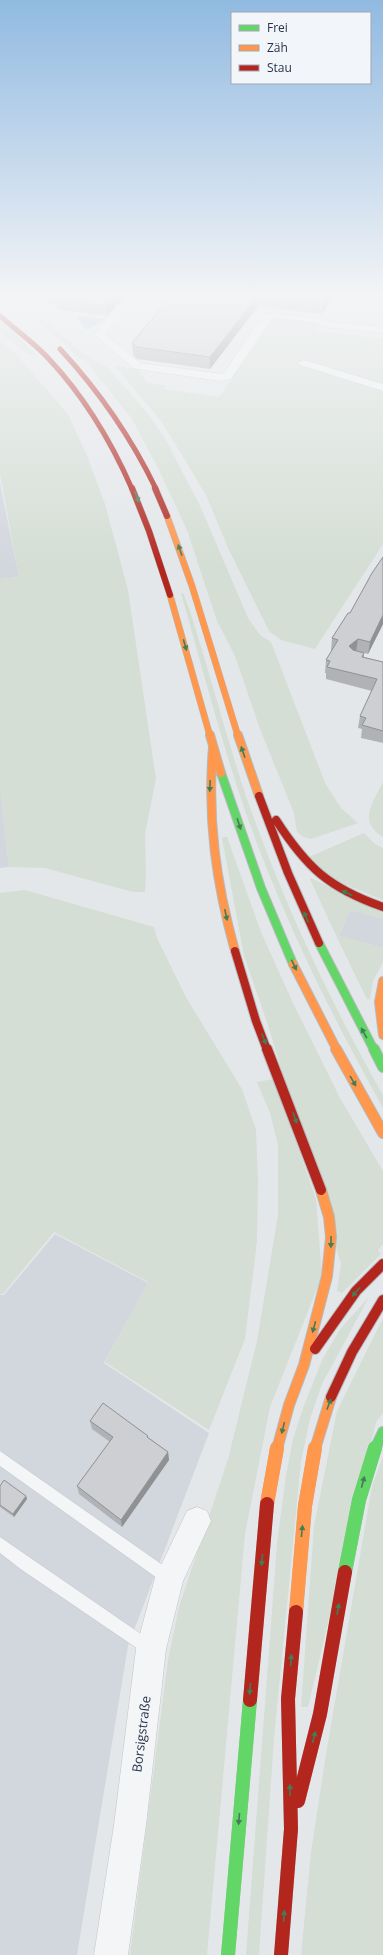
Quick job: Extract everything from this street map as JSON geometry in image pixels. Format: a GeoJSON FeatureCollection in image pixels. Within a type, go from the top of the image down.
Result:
{"type":"FeatureCollection","features":[{"type":"Feature","properties":{"kind":"highway"},"geometry":{"type":"LineString","coordinates":[[71,384],[108,436],[122,462],[142,509],[171,595],[213,747],[249,854],[292,959],[341,1061],[383,1133]]}},
{"type":"Feature","properties":{"kind":"highway"},"geometry":{"type":"LineString","coordinates":[[91,384],[119,421],[144,463],[158,494],[192,587],[233,720],[279,853],[301,905],[346,1001],[383,1067]]}},
{"type":"Feature","properties":{"kind":"highway"},"geometry":{"type":"LineString","coordinates":[[213,747],[210,790],[216,858],[230,935],[256,1021],[317,1179],[329,1217],[331,1237],[327,1276],[304,1365],[285,1418],[276,1452],[267,1507],[228,1955]]}},
{"type":"Feature","properties":{"kind":"highway"},"geometry":{"type":"LineString","coordinates":[[256,789],[303,861],[320,877],[348,894],[383,907]]}},
{"type":"Feature","properties":{"kind":"highway"},"geometry":{"type":"LineString","coordinates":[[383,980],[378,997],[378,1012],[383,1035]]}},
{"type":"Feature","properties":{"kind":"highway"},"geometry":{"type":"LineString","coordinates":[[304,1365],[356,1290],[383,1264]]}},
{"type":"Feature","properties":{"kind":"highway"},"geometry":{"type":"LineString","coordinates":[[281,1955],[291,1829],[288,1699],[305,1506],[321,1427],[336,1384],[352,1352],[383,1300]]}},
{"type":"Feature","properties":{"kind":"highway"},"geometry":{"type":"LineString","coordinates":[[291,1829],[320,1714],[360,1490],[372,1453],[383,1432]]}},
{"type":"Feature","properties":{"kind":"street"},"geometry":{"type":"LineString","coordinates":[[371,384],[383,388]]}},
{"type":"Feature","properties":{"kind":"street","name":"Borsigstraße"},"geometry":{"type":"LineString","coordinates":[[111,1955],[131,1817],[151,1649],[169,1578],[197,1521]]}},
{"type":"Feature","properties":{"kind":"lane"},"geometry":{"type":"LineString","coordinates":[[0,1458],[169,1578]]}},
{"type":"Feature","properties":{"kind":"lane"},"geometry":{"type":"LineString","coordinates":[[0,1544],[27,1565],[151,1649]]}},
{"type":"Feature","properties":{"kind":"shaded area"},"geometry":{"type":"Polygon","coordinates":[[[0,384],[42,384],[68,414],[87,456],[105,504],[128,590],[156,779],[145,834],[145,892],[133,892],[45,868],[9,867],[0,787],[0,579],[19,577],[0,474],[0,384]]]}},
{"type":"Feature","properties":{"kind":"shaded area"},"geometry":{"type":"Polygon","coordinates":[[[104,384],[122,384],[144,409],[165,438],[202,510],[248,618],[260,635],[271,642],[325,783],[341,808],[358,823],[311,839],[303,837],[297,832],[294,813],[260,729],[235,656],[217,621],[187,530],[157,466],[132,419],[104,384]]]}},
{"type":"Feature","properties":{"kind":"shaded area"},"geometry":{"type":"Polygon","coordinates":[[[130,384],[158,384],[166,386],[164,389],[219,397],[228,384],[383,384],[383,544],[315,649],[281,640],[269,631],[229,550],[206,495],[162,422],[130,384]]]}},
{"type":"Feature","properties":{"kind":"shaded area"},"geometry":{"type":"Polygon","coordinates":[[[0,483],[19,577],[0,579],[0,483]]]}},
{"type":"Feature","properties":{"kind":"shaded area"},"geometry":{"type":"Polygon","coordinates":[[[181,593],[183,593],[190,611],[239,776],[261,837],[308,950],[344,1023],[383,1095],[383,1108],[349,1046],[302,951],[261,854],[238,790],[181,593]]]}},
{"type":"Feature","properties":{"kind":"shaded area"},"geometry":{"type":"Polygon","coordinates":[[[383,782],[383,837],[375,831],[369,818],[372,804],[383,782]]]}},
{"type":"Feature","properties":{"kind":"shaded area"},"geometry":{"type":"Polygon","coordinates":[[[0,787],[9,867],[0,868],[0,787]]]}},
{"type":"Feature","properties":{"kind":"shaded area"},"geometry":{"type":"Polygon","coordinates":[[[364,833],[375,844],[383,848],[383,900],[332,879],[309,857],[364,833]]]}},
{"type":"Feature","properties":{"kind":"shaded area"},"geometry":{"type":"Polygon","coordinates":[[[227,837],[261,932],[293,1003],[340,1098],[383,1171],[383,1244],[378,1250],[381,1254],[342,1293],[337,1291],[341,1264],[267,1022],[244,956],[222,838],[227,837]]]}},
{"type":"Feature","properties":{"kind":"shaded area"},"geometry":{"type":"Polygon","coordinates":[[[311,878],[383,913],[383,919],[350,910],[339,936],[383,948],[383,962],[373,981],[370,999],[367,999],[352,969],[310,879],[311,878]]]}},
{"type":"Feature","properties":{"kind":"shaded area"},"geometry":{"type":"Polygon","coordinates":[[[25,890],[154,927],[157,938],[187,999],[242,1089],[256,1130],[258,1181],[257,1241],[245,1339],[209,1430],[105,1362],[148,1282],[54,1232],[3,1294],[0,1294],[0,893],[25,890]]]}},
{"type":"Feature","properties":{"kind":"shaded area"},"geometry":{"type":"Polygon","coordinates":[[[350,910],[383,919],[383,948],[339,936],[350,910]]]}},
{"type":"Feature","properties":{"kind":"shaded area"},"geometry":{"type":"Polygon","coordinates":[[[274,1079],[316,1199],[322,1276],[270,1407],[245,1534],[207,1955],[130,1955],[168,1660],[179,1607],[228,1459],[257,1341],[278,1215],[278,1145],[270,1113],[257,1082],[274,1079]]]}},
{"type":"Feature","properties":{"kind":"shaded area"},"geometry":{"type":"Polygon","coordinates":[[[55,1234],[148,1283],[104,1363],[209,1433],[128,1646],[77,1955],[0,1955],[0,1295],[4,1295],[55,1234]]]}},
{"type":"Feature","properties":{"kind":"shaded area"},"geometry":{"type":"Polygon","coordinates":[[[369,1297],[322,1384],[310,1419],[301,1461],[274,1739],[259,1955],[246,1955],[277,1544],[286,1475],[293,1439],[303,1408],[323,1358],[341,1328],[369,1297]]]}},
{"type":"Feature","properties":{"kind":"shaded area"},"geometry":{"type":"Polygon","coordinates":[[[383,1318],[383,1413],[376,1422],[308,1707],[301,1707],[314,1526],[337,1411],[383,1318]]]}},
{"type":"Feature","properties":{"kind":"shaded area"},"geometry":{"type":"Polygon","coordinates":[[[383,1456],[383,1955],[301,1955],[311,1852],[326,1754],[372,1486],[383,1456]]]}},
{"type":"Feature","properties":{"kind":"building"},"geometry":{"type":"Polygon","coordinates":[[[383,557],[383,615],[370,642],[358,639],[349,646],[353,650],[364,653],[362,657],[383,662],[383,731],[362,725],[366,718],[360,716],[377,679],[327,667],[330,661],[326,660],[338,640],[332,638],[348,613],[350,613],[372,573],[383,557]]]}},
{"type":"Feature","properties":{"kind":"building"},"geometry":{"type":"Polygon","coordinates":[[[103,1403],[168,1452],[121,1520],[77,1486],[113,1437],[90,1421],[103,1403]]]}},
{"type":"Feature","properties":{"kind":"building"},"geometry":{"type":"Polygon","coordinates":[[[4,1480],[26,1496],[13,1514],[0,1505],[0,1486],[4,1480]]]}},
{"type":"Feature","properties":{"kind":"traffic: fast"},"geometry":{"type":"LineString","coordinates":[[221,773],[261,888],[293,964]]}},
{"type":"Feature","properties":{"kind":"traffic: fast"},"geometry":{"type":"LineString","coordinates":[[319,943],[383,1067]]}},
{"type":"Feature","properties":{"kind":"traffic: fast"},"geometry":{"type":"LineString","coordinates":[[345,1572],[363,1483],[375,1449],[383,1432]]}},
{"type":"Feature","properties":{"kind":"traffic: fast"},"geometry":{"type":"LineString","coordinates":[[228,1955],[250,1700]]}},
{"type":"Feature","properties":{"kind":"traffic: slow"},"geometry":{"type":"LineString","coordinates":[[167,516],[192,586],[246,761],[259,796]]}},
{"type":"Feature","properties":{"kind":"traffic: slow"},"geometry":{"type":"LineString","coordinates":[[170,595],[221,773]]}},
{"type":"Feature","properties":{"kind":"traffic: slow"},"geometry":{"type":"LineString","coordinates":[[213,747],[210,790],[215,851],[221,892],[235,951]]}},
{"type":"Feature","properties":{"kind":"traffic: slow"},"geometry":{"type":"LineString","coordinates":[[293,964],[326,1031],[383,1133]]}},
{"type":"Feature","properties":{"kind":"traffic: slow"},"geometry":{"type":"LineString","coordinates":[[383,981],[379,1002],[383,1035]]}},
{"type":"Feature","properties":{"kind":"traffic: slow"},"geometry":{"type":"LineString","coordinates":[[267,1504],[276,1452],[289,1405],[304,1365],[327,1276],[331,1237],[329,1217],[321,1190]]}},
{"type":"Feature","properties":{"kind":"traffic: slow"},"geometry":{"type":"LineString","coordinates":[[296,1612],[305,1506],[314,1453],[331,1397]]}},
{"type":"Feature","properties":{"kind":"traffic: jam"},"geometry":{"type":"LineString","coordinates":[[71,384],[90,410],[108,439],[123,469],[149,531],[170,595]]}},
{"type":"Feature","properties":{"kind":"traffic: jam"},"geometry":{"type":"LineString","coordinates":[[91,384],[122,427],[135,448],[147,470],[167,516]]}},
{"type":"Feature","properties":{"kind":"traffic: jam"},"geometry":{"type":"LineString","coordinates":[[259,796],[288,873],[319,943]]}},
{"type":"Feature","properties":{"kind":"traffic: jam"},"geometry":{"type":"LineString","coordinates":[[276,820],[298,852],[320,875],[347,893],[383,907]]}},
{"type":"Feature","properties":{"kind":"traffic: jam"},"geometry":{"type":"LineString","coordinates":[[235,951],[256,1021],[321,1190]]}},
{"type":"Feature","properties":{"kind":"traffic: jam"},"geometry":{"type":"LineString","coordinates":[[315,1349],[356,1291],[383,1264]]}},
{"type":"Feature","properties":{"kind":"traffic: jam"},"geometry":{"type":"LineString","coordinates":[[331,1397],[352,1352],[383,1300]]}},
{"type":"Feature","properties":{"kind":"traffic: jam"},"geometry":{"type":"LineString","coordinates":[[250,1700],[267,1504]]}},
{"type":"Feature","properties":{"kind":"traffic: jam"},"geometry":{"type":"LineString","coordinates":[[298,1801],[320,1714],[345,1572]]}},
{"type":"Feature","properties":{"kind":"traffic: jam"},"geometry":{"type":"LineString","coordinates":[[281,1955],[291,1829],[288,1699],[296,1612]]}}]}
